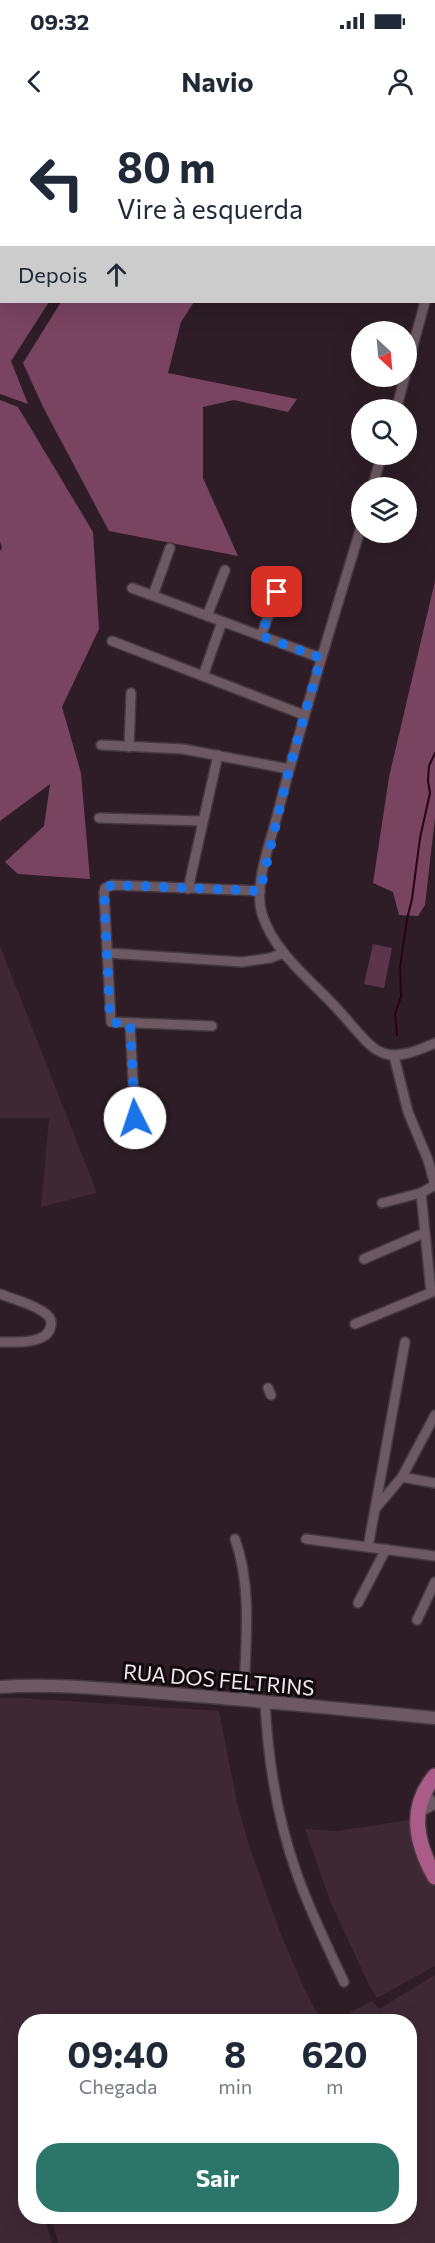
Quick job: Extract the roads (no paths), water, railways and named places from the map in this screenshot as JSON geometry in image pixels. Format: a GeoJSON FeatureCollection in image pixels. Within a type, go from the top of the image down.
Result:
{"type":"FeatureCollection","features":[{"type":"Feature","properties":{"kind":"main road"},"geometry":{"type":"LineString","coordinates":[[435,1776],[421,1796],[417,1813],[421,1843],[435,1878]]}},
{"type":"Feature","properties":{"kind":"main road"},"geometry":{"type":"LineString","coordinates":[[430,1799],[427,1845],[435,1864]]}},
{"type":"Feature","properties":{"kind":"street"},"geometry":{"type":"LineString","coordinates":[[417,331],[425,303]]}},
{"type":"Feature","properties":{"kind":"street"},"geometry":{"type":"LineString","coordinates":[[356,543],[289,769],[260,891],[261,911],[266,925],[284,952],[377,1052],[394,1056],[435,1043]]}},
{"type":"Feature","properties":{"kind":"street"},"geometry":{"type":"LineString","coordinates":[[153,595],[170,548]]}},
{"type":"Feature","properties":{"kind":"street"},"geometry":{"type":"LineString","coordinates":[[207,616],[225,570]]}},
{"type":"Feature","properties":{"kind":"street"},"geometry":{"type":"LineString","coordinates":[[132,588],[321,658]]}},
{"type":"Feature","properties":{"kind":"street"},"geometry":{"type":"LineString","coordinates":[[261,636],[277,592]]}},
{"type":"Feature","properties":{"kind":"street"},"geometry":{"type":"LineString","coordinates":[[203,676],[222,622]]}},
{"type":"Feature","properties":{"kind":"street"},"geometry":{"type":"LineString","coordinates":[[112,641],[304,715]]}},
{"type":"Feature","properties":{"kind":"street"},"geometry":{"type":"LineString","coordinates":[[129,747],[131,693]]}},
{"type":"Feature","properties":{"kind":"street"},"geometry":{"type":"LineString","coordinates":[[101,745],[183,749],[289,769]]}},
{"type":"Feature","properties":{"kind":"street"},"geometry":{"type":"LineString","coordinates":[[188,889],[218,755]]}},
{"type":"Feature","properties":{"kind":"street"},"geometry":{"type":"LineString","coordinates":[[99,818],[203,821]]}},
{"type":"Feature","properties":{"kind":"street"},"geometry":{"type":"LineString","coordinates":[[212,1026],[130,1024],[116,1023],[110,1019],[105,888],[112,885],[260,891]]}},
{"type":"Feature","properties":{"kind":"street"},"geometry":{"type":"LineString","coordinates":[[108,953],[242,962],[270,958],[284,952]]}},
{"type":"Feature","properties":{"kind":"street"},"geometry":{"type":"LineString","coordinates":[[130,1024],[135,1118]]}},
{"type":"Feature","properties":{"kind":"street"},"geometry":{"type":"LineString","coordinates":[[382,1203],[421,1193],[435,1185],[428,1160],[408,1112],[394,1056]]}},
{"type":"Feature","properties":{"kind":"street"},"geometry":{"type":"LineString","coordinates":[[355,1324],[433,1291],[424,1233],[421,1193]]}},
{"type":"Feature","properties":{"kind":"street"},"geometry":{"type":"LineString","coordinates":[[364,1259],[424,1233]]}},
{"type":"Feature","properties":{"kind":"street"},"geometry":{"type":"LineString","coordinates":[[0,1294],[38,1308],[51,1321],[48,1332],[38,1338],[0,1342]]}},
{"type":"Feature","properties":{"kind":"street"},"geometry":{"type":"LineString","coordinates":[[368,1547],[405,1342]]}},
{"type":"Feature","properties":{"kind":"street"},"geometry":{"type":"LineString","coordinates":[[375,1509],[402,1477],[435,1415]]}},
{"type":"Feature","properties":{"kind":"street"},"geometry":{"type":"LineString","coordinates":[[402,1477],[435,1483]]}},
{"type":"Feature","properties":{"kind":"street"},"geometry":{"type":"LineString","coordinates":[[235,1539],[242,1558],[246,1596],[244,1699]]}},
{"type":"Feature","properties":{"kind":"street"},"geometry":{"type":"LineString","coordinates":[[306,1539],[435,1556]]}},
{"type":"Feature","properties":{"kind":"street"},"geometry":{"type":"LineString","coordinates":[[358,1603],[386,1549]]}},
{"type":"Feature","properties":{"kind":"street"},"geometry":{"type":"LineString","coordinates":[[417,1620],[435,1582]]}},
{"type":"Feature","properties":{"kind":"street","name":"RUA DOS FELTRINS"},"geometry":{"type":"LineString","coordinates":[[0,1687],[102,1689],[244,1699],[435,1718]]}},
{"type":"Feature","properties":{"kind":"street"},"geometry":{"type":"LineString","coordinates":[[265,1702],[268,1754],[288,1846],[298,1878],[344,1982]]}},
{"type":"Feature","properties":{"kind":"waterway"},"geometry":{"type":"LineString","coordinates":[[397,1035],[395,1014],[401,997],[400,967],[420,838],[430,793],[429,766],[435,753]]}}]}
